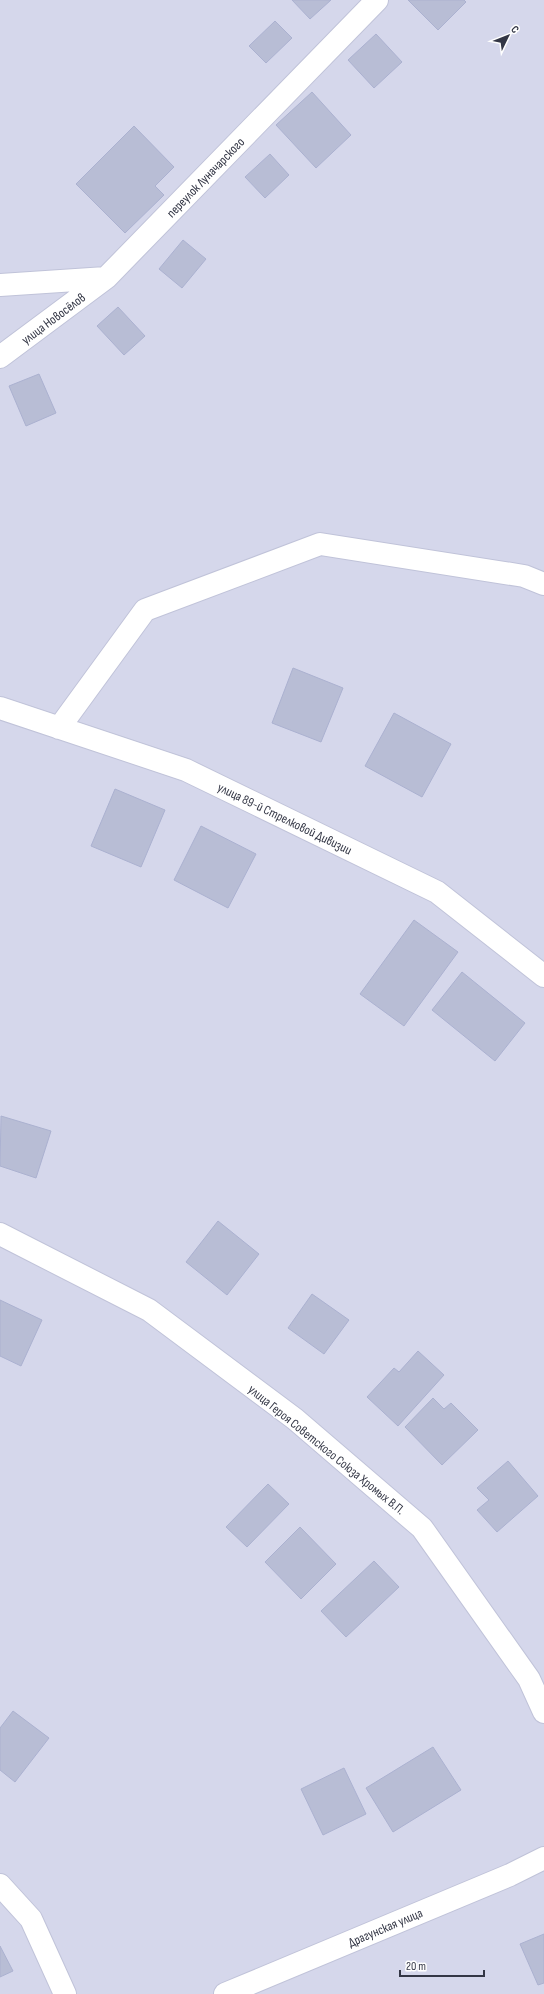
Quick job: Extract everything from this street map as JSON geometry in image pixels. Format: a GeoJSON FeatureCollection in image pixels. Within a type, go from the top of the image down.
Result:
{"type":"FeatureCollection","features":[{"type":"Feature","properties":{"kind":"street","name":"переулок Луначарского"},"geometry":{"type":"LineString","coordinates":[[106,278],[378,0]]}},
{"type":"Feature","properties":{"kind":"street"},"geometry":{"type":"LineString","coordinates":[[0,285],[106,278]]}},
{"type":"Feature","properties":{"kind":"street","name":"улица Новосёлов"},"geometry":{"type":"LineString","coordinates":[[0,357],[106,278]]}},
{"type":"Feature","properties":{"kind":"street"},"geometry":{"type":"LineString","coordinates":[[59,728],[145,610],[320,544],[524,576],[544,584]]}},
{"type":"Feature","properties":{"kind":"street","name":"улица 89-й Стрелковой Дивизии"},"geometry":{"type":"LineString","coordinates":[[0,708],[186,770],[437,892],[544,976]]}},
{"type":"Feature","properties":{"kind":"street","name":"улица Героя Советского Союза Хромых В.П."},"geometry":{"type":"LineString","coordinates":[[0,1234],[149,1310],[294,1419],[422,1528],[529,1679],[544,1712]]}},
{"type":"Feature","properties":{"kind":"street","name":"Драгунская улица"},"geometry":{"type":"LineString","coordinates":[[225,1994],[510,1875],[544,1858]]}},
{"type":"Feature","properties":{"kind":"street"},"geometry":{"type":"LineString","coordinates":[[0,1885],[31,1919],[65,1994]]}},
{"type":"Feature","properties":{"kind":"shaded area"},"geometry":{"type":"Polygon","coordinates":[[[0,0],[544,0],[544,1994],[0,1994],[0,0]]]}},
{"type":"Feature","properties":{"kind":"building"},"geometry":{"type":"Polygon","coordinates":[[[292,0],[331,0],[310,19],[292,0]]]}},
{"type":"Feature","properties":{"kind":"building"},"geometry":{"type":"Polygon","coordinates":[[[408,0],[464,0],[466,2],[438,30],[408,0]]]}},
{"type":"Feature","properties":{"kind":"building"},"geometry":{"type":"Polygon","coordinates":[[[275,21],[292,38],[266,63],[249,46],[275,21]]]}},
{"type":"Feature","properties":{"kind":"building"},"geometry":{"type":"Polygon","coordinates":[[[376,34],[402,62],[374,88],[348,60],[376,34]]]}},
{"type":"Feature","properties":{"kind":"building"},"geometry":{"type":"Polygon","coordinates":[[[312,92],[351,135],[316,168],[276,125],[312,92]]]}},
{"type":"Feature","properties":{"kind":"building"},"geometry":{"type":"Polygon","coordinates":[[[134,126],[174,167],[155,186],[164,195],[125,233],[76,184],[134,126]]]}},
{"type":"Feature","properties":{"kind":"building"},"geometry":{"type":"Polygon","coordinates":[[[270,154],[289,175],[265,198],[245,177],[270,154]]]}},
{"type":"Feature","properties":{"kind":"building"},"geometry":{"type":"Polygon","coordinates":[[[183,240],[206,259],[182,288],[159,269],[183,240]]]}},
{"type":"Feature","properties":{"kind":"building"},"geometry":{"type":"Polygon","coordinates":[[[118,307],[145,336],[124,355],[97,326],[118,307]]]}},
{"type":"Feature","properties":{"kind":"building"},"geometry":{"type":"Polygon","coordinates":[[[39,374],[56,413],[26,426],[9,386],[39,374]]]}},
{"type":"Feature","properties":{"kind":"building"},"geometry":{"type":"Polygon","coordinates":[[[293,668],[343,688],[321,742],[272,723],[293,668]]]}},
{"type":"Feature","properties":{"kind":"building"},"geometry":{"type":"Polygon","coordinates":[[[394,713],[451,744],[422,797],[365,766],[394,713]]]}},
{"type":"Feature","properties":{"kind":"building"},"geometry":{"type":"Polygon","coordinates":[[[115,789],[165,810],[141,867],[91,846],[115,789]]]}},
{"type":"Feature","properties":{"kind":"building"},"geometry":{"type":"Polygon","coordinates":[[[201,826],[256,854],[228,908],[174,880],[201,826]]]}},
{"type":"Feature","properties":{"kind":"building"},"geometry":{"type":"Polygon","coordinates":[[[414,920],[458,952],[404,1026],[360,994],[414,920]]]}},
{"type":"Feature","properties":{"kind":"building"},"geometry":{"type":"Polygon","coordinates":[[[462,972],[525,1023],[495,1061],[432,1010],[462,972]]]}},
{"type":"Feature","properties":{"kind":"building"},"geometry":{"type":"Polygon","coordinates":[[[1,1116],[51,1131],[36,1178],[0,1166],[1,1116]]]}},
{"type":"Feature","properties":{"kind":"building"},"geometry":{"type":"Polygon","coordinates":[[[218,1221],[259,1254],[227,1295],[186,1262],[218,1221]]]}},
{"type":"Feature","properties":{"kind":"building"},"geometry":{"type":"Polygon","coordinates":[[[312,1294],[349,1320],[324,1354],[288,1328],[312,1294]]]}},
{"type":"Feature","properties":{"kind":"building"},"geometry":{"type":"Polygon","coordinates":[[[0,1300],[42,1320],[21,1366],[0,1356],[0,1300]]]}},
{"type":"Feature","properties":{"kind":"building"},"geometry":{"type":"Polygon","coordinates":[[[418,1351],[444,1375],[398,1426],[367,1397],[394,1368],[399,1372],[418,1351]]]}},
{"type":"Feature","properties":{"kind":"building"},"geometry":{"type":"Polygon","coordinates":[[[433,1398],[444,1409],[451,1403],[478,1430],[442,1465],[405,1427],[433,1398]]]}},
{"type":"Feature","properties":{"kind":"building"},"geometry":{"type":"Polygon","coordinates":[[[508,1461],[538,1496],[497,1532],[477,1510],[489,1500],[477,1488],[508,1461]]]}},
{"type":"Feature","properties":{"kind":"building"},"geometry":{"type":"Polygon","coordinates":[[[268,1484],[289,1504],[247,1547],[226,1527],[268,1484]]]}},
{"type":"Feature","properties":{"kind":"building"},"geometry":{"type":"Polygon","coordinates":[[[300,1527],[336,1564],[301,1599],[265,1562],[300,1527]]]}},
{"type":"Feature","properties":{"kind":"building"},"geometry":{"type":"Polygon","coordinates":[[[374,1561],[399,1587],[346,1637],[321,1611],[374,1561]]]}},
{"type":"Feature","properties":{"kind":"building"},"geometry":{"type":"Polygon","coordinates":[[[13,1711],[49,1738],[15,1782],[0,1770],[0,1728],[13,1711]]]}},
{"type":"Feature","properties":{"kind":"building"},"geometry":{"type":"Polygon","coordinates":[[[433,1747],[461,1790],[393,1832],[366,1788],[433,1747]]]}},
{"type":"Feature","properties":{"kind":"building"},"geometry":{"type":"Polygon","coordinates":[[[344,1768],[366,1814],[323,1835],[301,1789],[344,1768]]]}},
{"type":"Feature","properties":{"kind":"building"},"geometry":{"type":"Polygon","coordinates":[[[544,1934],[544,1983],[538,1985],[520,1944],[544,1934]]]}},
{"type":"Feature","properties":{"kind":"building"},"geometry":{"type":"Polygon","coordinates":[[[0,1946],[13,1971],[0,1977],[0,1946]]]}}]}
